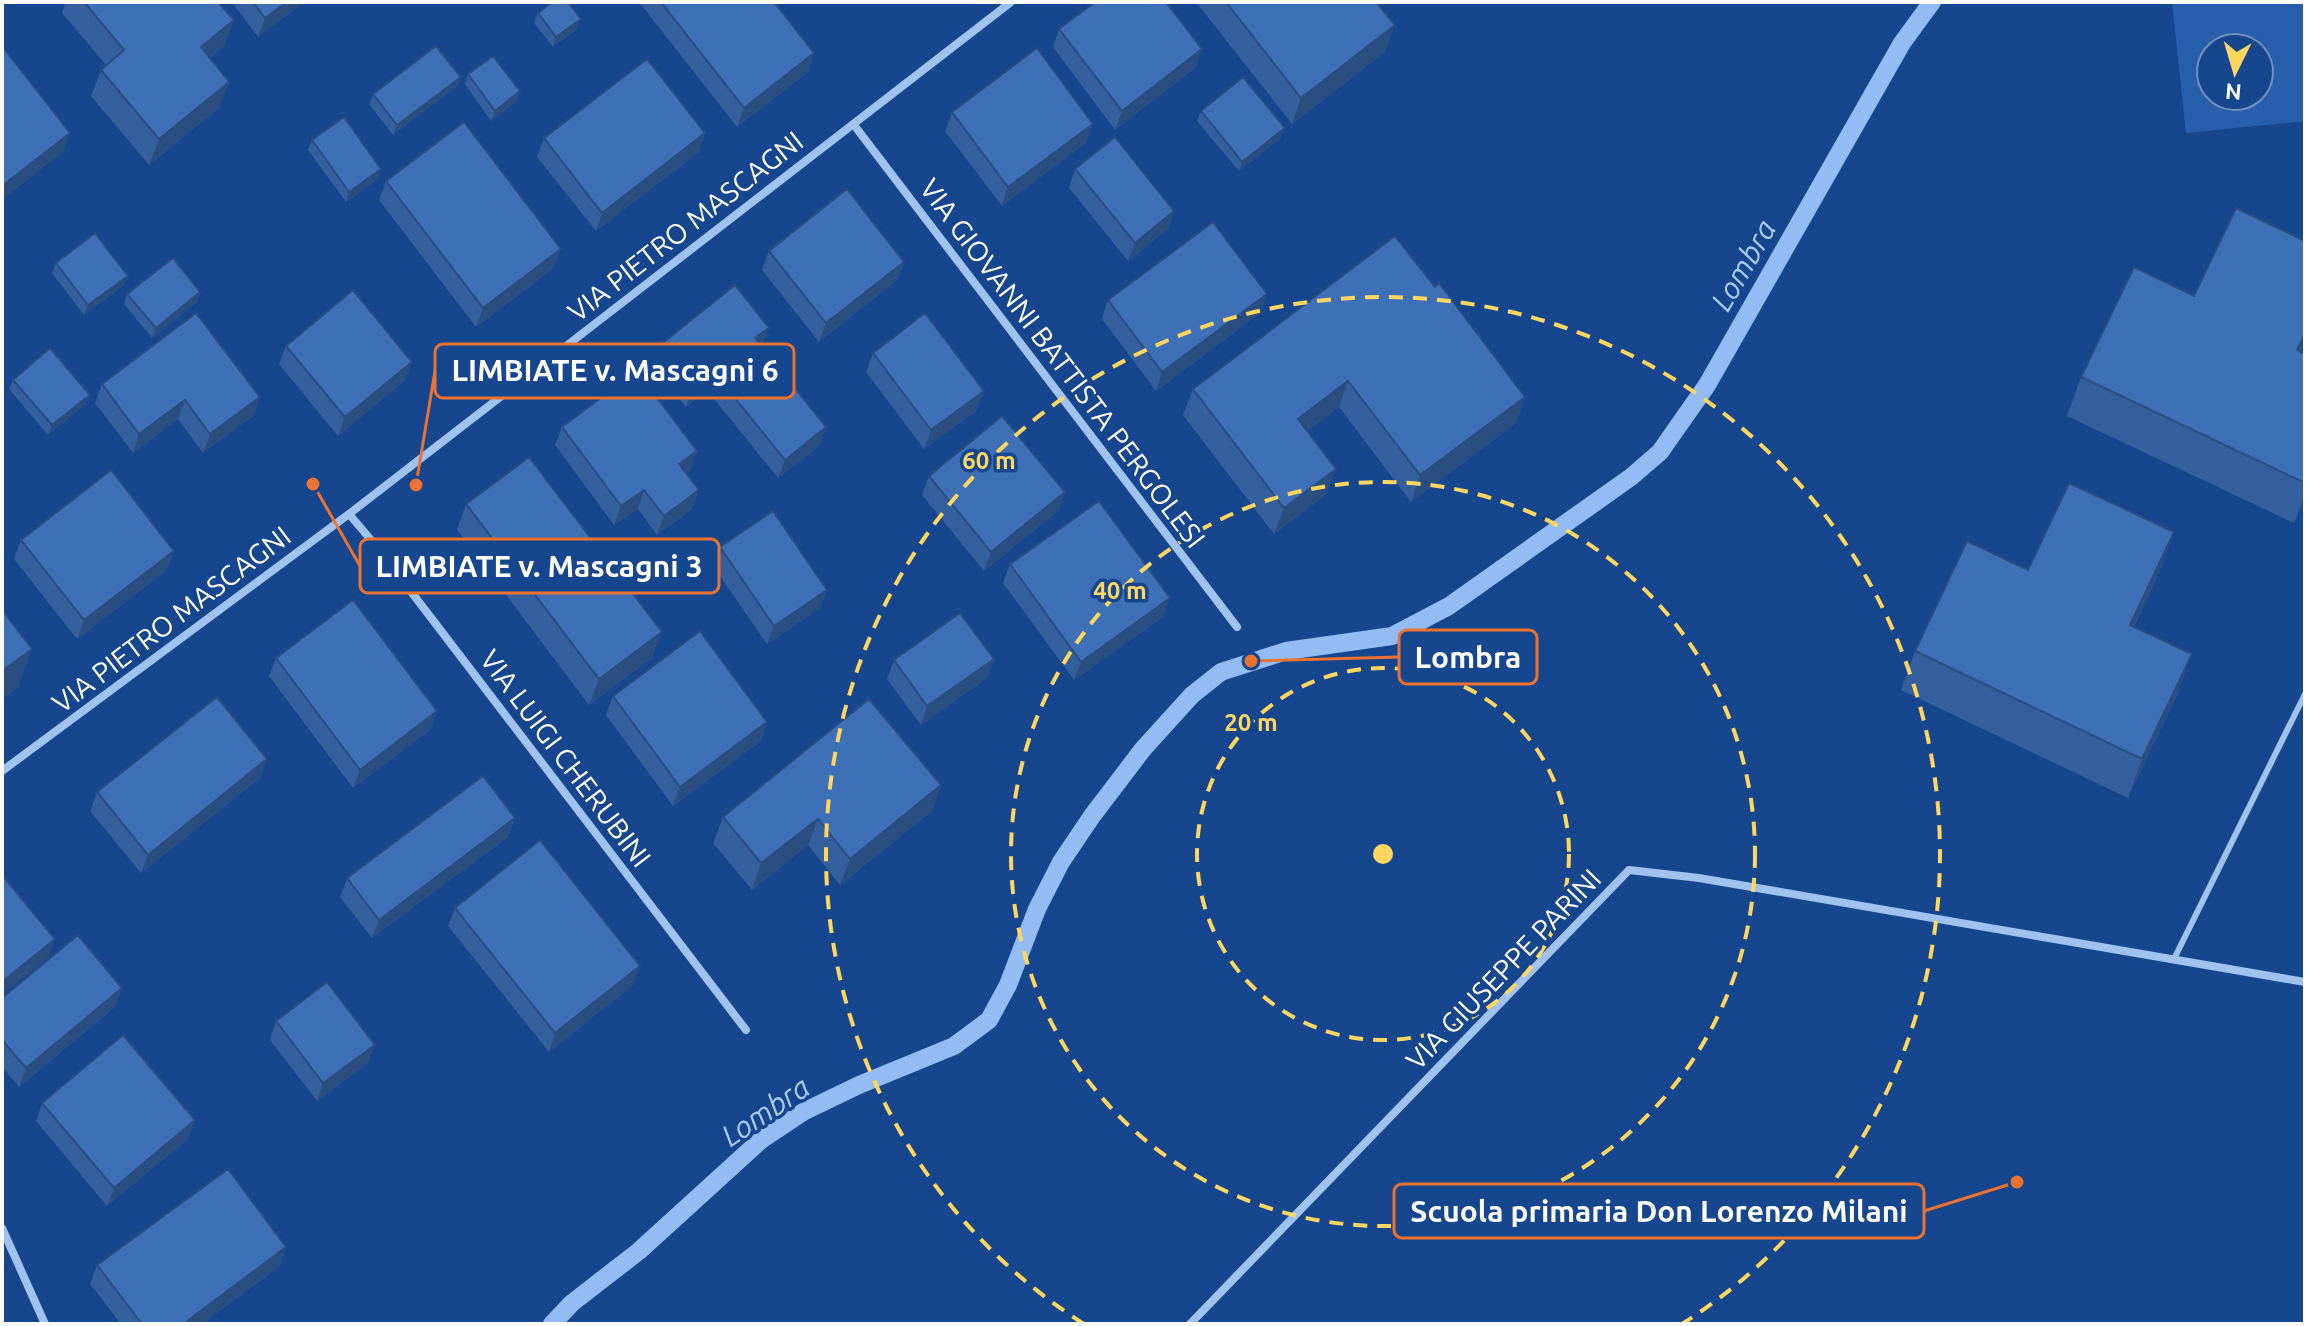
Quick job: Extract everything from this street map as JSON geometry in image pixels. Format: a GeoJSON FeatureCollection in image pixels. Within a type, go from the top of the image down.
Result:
{"type":"FeatureCollection","features":[{"type":"Feature","properties":{"kind":"street","name":"VIA PIETRO MASCAGNI"},"geometry":{"type":"LineString","coordinates":[[2,771],[349,514],[1011,2]]}},
{"type":"Feature","properties":{"kind":"street","name":"VIA GIOVANNI BATTISTA PERGOLESI"},"geometry":{"type":"LineString","coordinates":[[854,125],[1237,627]]}},
{"type":"Feature","properties":{"kind":"street","name":"VIA LUIGI CHERUBINI"},"geometry":{"type":"LineString","coordinates":[[349,514],[746,1030]]}},
{"type":"Feature","properties":{"kind":"street","name":"VIA GIUSEPPE PARINI"},"geometry":{"type":"LineString","coordinates":[[1190,1324],[1629,870],[1699,878],[2305,982]]}},
{"type":"Feature","properties":{"kind":"street"},"geometry":{"type":"LineString","coordinates":[[2,1228],[45,1324]]}},
{"type":"Feature","properties":{"kind":"lane"},"geometry":{"type":"LineString","coordinates":[[2174,959],[2305,694]]}},
{"type":"Feature","properties":{"kind":"shaded area"},"geometry":{"type":"Polygon","coordinates":[[[2172,2],[2305,2],[2305,121],[2186,133],[2172,2]]]}},
{"type":"Feature","properties":{"kind":"building"},"geometry":{"type":"Polygon","coordinates":[[[84,2],[218,2],[234,20],[201,47],[229,82],[159,139],[101,70],[124,50],[84,2]]]}},
{"type":"Feature","properties":{"kind":"building"},"geometry":{"type":"Polygon","coordinates":[[[253,2],[287,2],[265,18],[253,2]]]}},
{"type":"Feature","properties":{"kind":"building"},"geometry":{"type":"Polygon","coordinates":[[[552,2],[568,2],[581,19],[556,37],[538,13],[552,2]]]}},
{"type":"Feature","properties":{"kind":"building"},"geometry":{"type":"Polygon","coordinates":[[[661,2],[774,2],[814,53],[744,108],[661,2]]]}},
{"type":"Feature","properties":{"kind":"building"},"geometry":{"type":"Polygon","coordinates":[[[1095,2],[1166,2],[1202,49],[1122,111],[1059,29],[1095,2]]]}},
{"type":"Feature","properties":{"kind":"building"},"geometry":{"type":"Polygon","coordinates":[[[1226,2],[1376,2],[1395,25],[1301,98],[1226,2]]]}},
{"type":"Feature","properties":{"kind":"building"},"geometry":{"type":"Polygon","coordinates":[[[2,46],[70,133],[2,186],[2,46]]]}},
{"type":"Feature","properties":{"kind":"building"},"geometry":{"type":"Polygon","coordinates":[[[436,46],[461,77],[397,125],[373,94],[436,46]]]}},
{"type":"Feature","properties":{"kind":"building"},"geometry":{"type":"Polygon","coordinates":[[[1037,48],[1093,124],[1008,187],[952,112],[1037,48]]]}},
{"type":"Feature","properties":{"kind":"building"},"geometry":{"type":"Polygon","coordinates":[[[493,56],[520,91],[495,111],[468,74],[493,56]]]}},
{"type":"Feature","properties":{"kind":"building"},"geometry":{"type":"Polygon","coordinates":[[[647,59],[705,133],[602,213],[544,138],[647,59]]]}},
{"type":"Feature","properties":{"kind":"building"},"geometry":{"type":"Polygon","coordinates":[[[1243,77],[1285,128],[1242,162],[1201,111],[1243,77]]]}},
{"type":"Feature","properties":{"kind":"building"},"geometry":{"type":"Polygon","coordinates":[[[344,117],[381,169],[349,192],[312,140],[344,117]]]}},
{"type":"Feature","properties":{"kind":"building"},"geometry":{"type":"Polygon","coordinates":[[[464,122],[561,249],[483,308],[386,181],[464,122]]]}},
{"type":"Feature","properties":{"kind":"building"},"geometry":{"type":"Polygon","coordinates":[[[1115,137],[1174,211],[1135,243],[1075,169],[1115,137]]]}},
{"type":"Feature","properties":{"kind":"building"},"geometry":{"type":"Polygon","coordinates":[[[847,189],[904,262],[826,323],[769,251],[847,189]]]}},
{"type":"Feature","properties":{"kind":"building"},"geometry":{"type":"Polygon","coordinates":[[[2236,208],[2305,241],[2305,333],[2297,350],[2305,354],[2305,483],[2081,377],[2134,267],[2194,296],[2236,208]]]}},
{"type":"Feature","properties":{"kind":"building"},"geometry":{"type":"Polygon","coordinates":[[[1213,222],[1267,294],[1162,372],[1108,300],[1213,222]]]}},
{"type":"Feature","properties":{"kind":"building"},"geometry":{"type":"Polygon","coordinates":[[[95,233],[128,276],[88,305],[56,263],[95,233]]]}},
{"type":"Feature","properties":{"kind":"building"},"geometry":{"type":"Polygon","coordinates":[[[1395,236],[1435,287],[1439,283],[1525,397],[1420,475],[1348,381],[1298,419],[1336,469],[1284,508],[1193,389],[1395,236]]]}},
{"type":"Feature","properties":{"kind":"building"},"geometry":{"type":"Polygon","coordinates":[[[173,258],[200,292],[156,328],[127,294],[173,258]]]}},
{"type":"Feature","properties":{"kind":"building"},"geometry":{"type":"Polygon","coordinates":[[[735,285],[769,328],[755,338],[826,427],[785,460],[714,372],[693,388],[659,346],[735,285]]]}},
{"type":"Feature","properties":{"kind":"building"},"geometry":{"type":"Polygon","coordinates":[[[353,290],[412,362],[345,417],[286,346],[353,290]]]}},
{"type":"Feature","properties":{"kind":"building"},"geometry":{"type":"Polygon","coordinates":[[[196,313],[260,397],[210,434],[185,400],[139,434],[102,384],[196,313]]]}},
{"type":"Feature","properties":{"kind":"building"},"geometry":{"type":"Polygon","coordinates":[[[925,313],[984,391],[931,430],[873,353],[925,313]]]}},
{"type":"Feature","properties":{"kind":"building"},"geometry":{"type":"Polygon","coordinates":[[[50,348],[90,395],[52,425],[13,380],[50,348]]]}},
{"type":"Feature","properties":{"kind":"building"},"geometry":{"type":"Polygon","coordinates":[[[637,371],[697,451],[679,464],[699,490],[664,516],[644,490],[621,506],[562,427],[637,371]]]}},
{"type":"Feature","properties":{"kind":"building"},"geometry":{"type":"Polygon","coordinates":[[[1002,416],[1065,492],[991,552],[929,476],[1002,416]]]}},
{"type":"Feature","properties":{"kind":"building"},"geometry":{"type":"Polygon","coordinates":[[[529,457],[662,632],[599,679],[466,504],[529,457]]]}},
{"type":"Feature","properties":{"kind":"building"},"geometry":{"type":"Polygon","coordinates":[[[111,470],[174,551],[84,620],[21,540],[111,470]]]}},
{"type":"Feature","properties":{"kind":"building"},"geometry":{"type":"Polygon","coordinates":[[[2069,483],[2174,532],[2130,625],[2192,654],[2142,759],[1915,651],[1967,541],[2028,570],[2069,483]]]}},
{"type":"Feature","properties":{"kind":"building"},"geometry":{"type":"Polygon","coordinates":[[[1099,501],[1170,598],[1081,662],[1010,564],[1099,501]]]}},
{"type":"Feature","properties":{"kind":"building"},"geometry":{"type":"Polygon","coordinates":[[[773,511],[827,590],[774,626],[720,547],[773,511]]]}},
{"type":"Feature","properties":{"kind":"building"},"geometry":{"type":"Polygon","coordinates":[[[353,600],[437,711],[360,770],[276,658],[353,600]]]}},
{"type":"Feature","properties":{"kind":"building"},"geometry":{"type":"Polygon","coordinates":[[[2,610],[32,649],[2,671],[2,610]]]}},
{"type":"Feature","properties":{"kind":"building"},"geometry":{"type":"Polygon","coordinates":[[[960,613],[994,659],[927,706],[894,660],[960,613]]]}},
{"type":"Feature","properties":{"kind":"building"},"geometry":{"type":"Polygon","coordinates":[[[700,631],[767,722],[680,787],[613,696],[700,631]]]}},
{"type":"Feature","properties":{"kind":"building"},"geometry":{"type":"Polygon","coordinates":[[[217,697],[267,759],[148,855],[97,792],[217,697]]]}},
{"type":"Feature","properties":{"kind":"building"},"geometry":{"type":"Polygon","coordinates":[[[869,699],[941,785],[850,859],[818,819],[761,863],[723,817],[869,699]]]}},
{"type":"Feature","properties":{"kind":"building"},"geometry":{"type":"Polygon","coordinates":[[[483,776],[515,818],[379,920],[347,878],[483,776]]]}},
{"type":"Feature","properties":{"kind":"building"},"geometry":{"type":"Polygon","coordinates":[[[540,840],[640,966],[555,1033],[455,908],[540,840]]]}},
{"type":"Feature","properties":{"kind":"building"},"geometry":{"type":"Polygon","coordinates":[[[2,875],[55,939],[2,982],[2,875]]]}},
{"type":"Feature","properties":{"kind":"building"},"geometry":{"type":"Polygon","coordinates":[[[78,935],[122,988],[26,1068],[2,1040],[2,998],[78,935]]]}},
{"type":"Feature","properties":{"kind":"building"},"geometry":{"type":"Polygon","coordinates":[[[327,982],[375,1045],[323,1083],[276,1021],[327,982]]]}},
{"type":"Feature","properties":{"kind":"building"},"geometry":{"type":"Polygon","coordinates":[[[123,1035],[195,1120],[114,1188],[42,1103],[123,1035]]]}},
{"type":"Feature","properties":{"kind":"building"},"geometry":{"type":"Polygon","coordinates":[[[228,1169],[286,1247],[183,1324],[142,1324],[97,1265],[228,1169]]]}},
{"type":"Feature","properties":{"kind":"waterway","name":"Lombra"},"geometry":{"type":"LineString","coordinates":[[552,1324],[572,1303],[639,1251],[761,1140],[803,1112],[954,1046],[989,1020],[1008,985],[1037,909],[1061,862],[1143,749],[1192,695],[1221,672],[1286,651],[1392,636],[1449,606],[1631,477],[1660,452],[1707,385],[1902,43],[1932,2]]}},
{"type":"Feature","properties":{"kind":"place","name":"LIMBIATE v. Mascagni 3"},"geometry":{"type":"Point","coordinates":[313,484]}},
{"type":"Feature","properties":{"kind":"place","name":"LIMBIATE v. Mascagni 6"},"geometry":{"type":"Point","coordinates":[416,485]}},
{"type":"Feature","properties":{"kind":"place","name":"Lombra"},"geometry":{"type":"Point","coordinates":[1251,661]}},
{"type":"Feature","properties":{"kind":"place","name":"Scuola primaria Don Lorenzo Milani"},"geometry":{"type":"Point","coordinates":[2017,1182]}}]}
